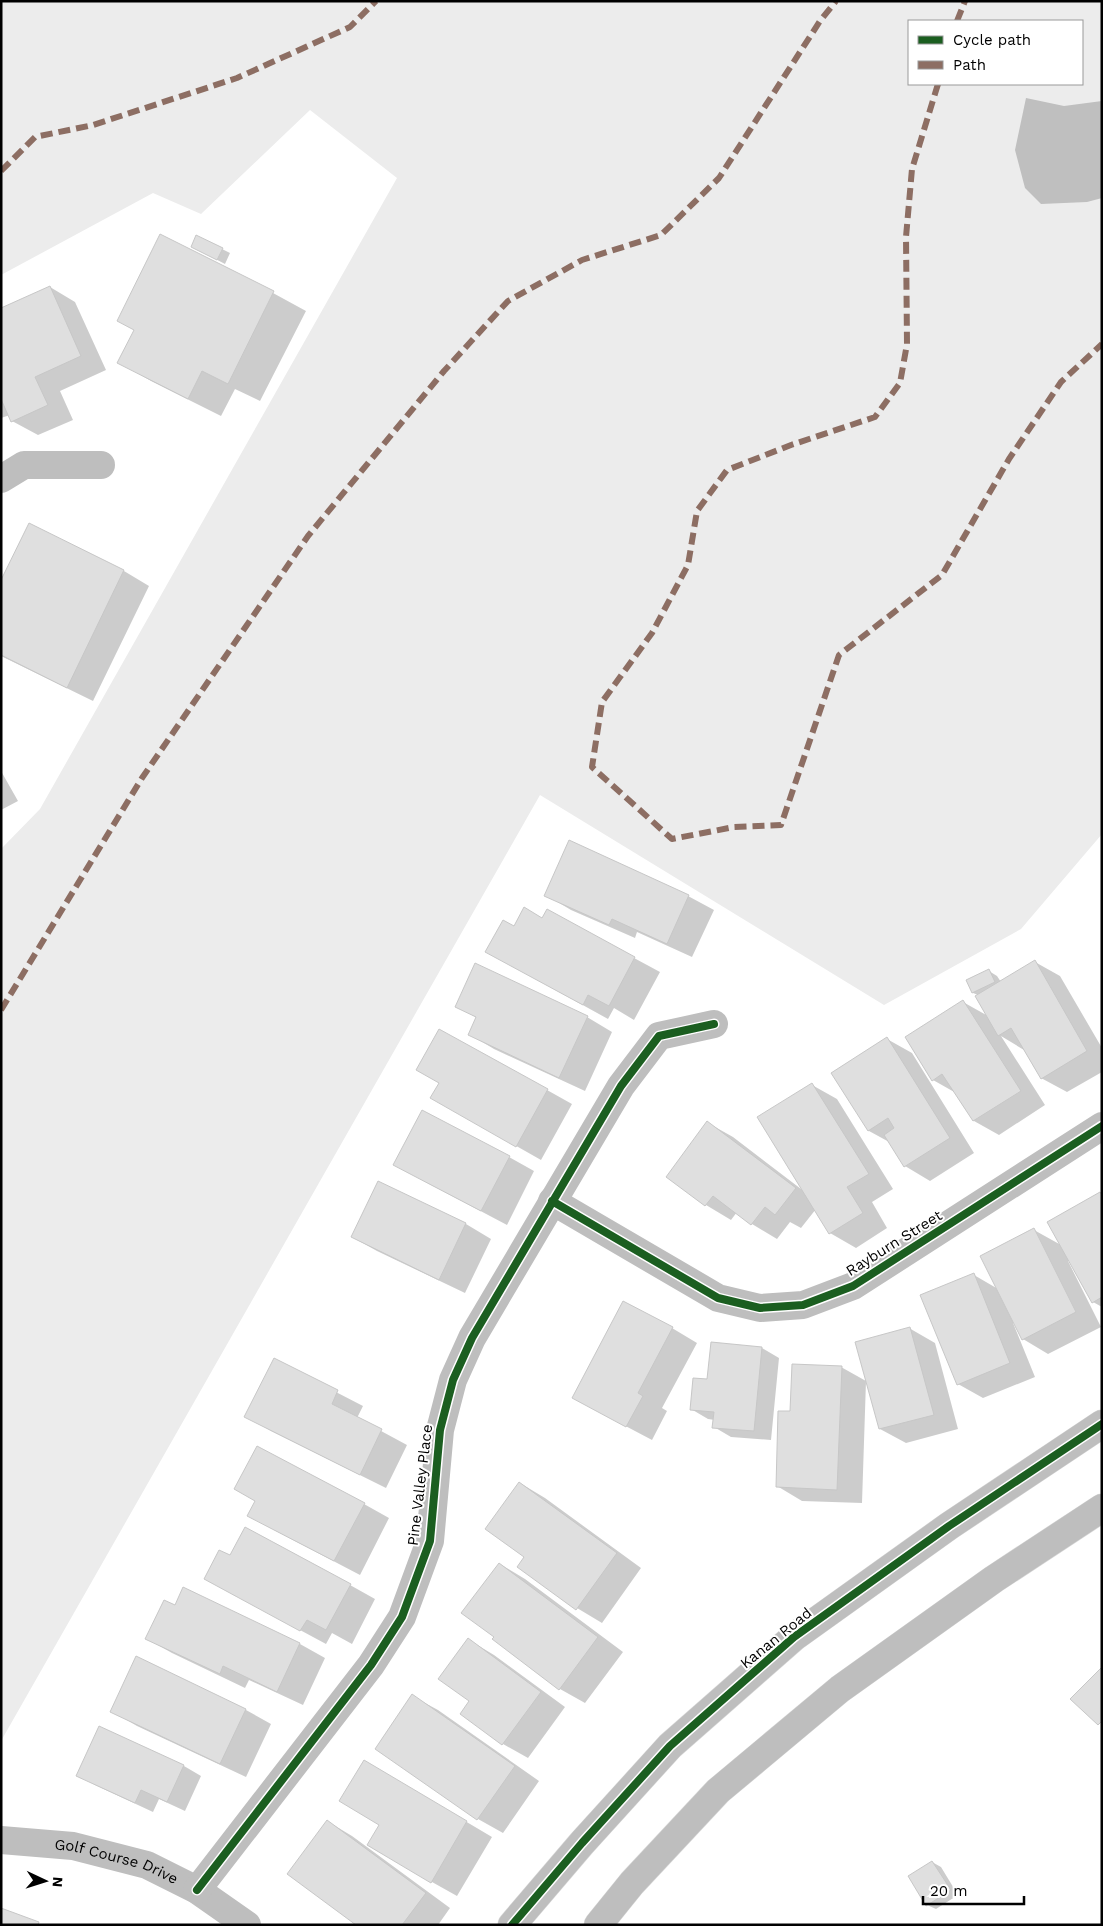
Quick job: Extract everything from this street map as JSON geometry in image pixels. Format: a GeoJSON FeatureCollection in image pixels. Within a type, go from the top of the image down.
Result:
{"type":"FeatureCollection","features":[{"type":"Feature","properties":{"kind":"street"},"geometry":{"type":"LineString","coordinates":[[1,479],[24,465],[100,465]]}},
{"type":"Feature","properties":{"kind":"street","name":"Pine Valley Place"},"geometry":{"type":"LineString","coordinates":[[197,1890],[371,1665],[402,1618],[430,1541],[440,1430],[453,1380],[472,1338],[620,1086],[659,1036],[714,1024]]}},
{"type":"Feature","properties":{"kind":"street","name":"Rayburn Street"},"geometry":{"type":"LineString","coordinates":[[552,1201],[718,1298],[760,1308],[803,1305],[853,1286],[1102,1126]]}},
{"type":"Feature","properties":{"kind":"street","name":"Kanan Road"},"geometry":{"type":"LineString","coordinates":[[512,1925],[582,1843],[670,1746],[794,1638],[949,1526],[1102,1424]]}},
{"type":"Feature","properties":{"kind":"street"},"geometry":{"type":"LineString","coordinates":[[598,1925],[632,1883],[718,1791],[840,1689],[994,1579],[1102,1508]]}},
{"type":"Feature","properties":{"kind":"street","name":"Golf Course Drive"},"geometry":{"type":"LineString","coordinates":[[1,1840],[73,1846],[146,1866],[197,1890],[247,1925]]}},
{"type":"Feature","properties":{"kind":"shaded area"},"geometry":{"type":"Polygon","coordinates":[[[1,1],[1102,1],[1102,834],[1021,929],[884,1005],[540,795],[1,1741],[1,849],[40,809],[397,178],[310,110],[201,214],[153,193],[1,275],[1,1]]]}},
{"type":"Feature","properties":{"kind":"shaded area"},"geometry":{"type":"Polygon","coordinates":[[[1026,98],[1064,106],[1102,101],[1102,198],[1087,202],[1041,204],[1025,188],[1015,150],[1026,98]]]}},
{"type":"Feature","properties":{"kind":"building"},"geometry":{"type":"Polygon","coordinates":[[[160,234],[274,291],[228,384],[202,371],[188,399],[117,363],[134,330],[117,321],[160,234]]]}},
{"type":"Feature","properties":{"kind":"building"},"geometry":{"type":"Polygon","coordinates":[[[196,235],[223,248],[217,260],[191,247],[196,235]]]}},
{"type":"Feature","properties":{"kind":"building"},"geometry":{"type":"Polygon","coordinates":[[[50,286],[81,356],[35,377],[48,405],[11,422],[1,399],[1,308],[50,286]]]}},
{"type":"Feature","properties":{"kind":"building"},"geometry":{"type":"Polygon","coordinates":[[[29,523],[124,570],[67,688],[1,655],[1,580],[29,523]]]}},
{"type":"Feature","properties":{"kind":"building"},"geometry":{"type":"Polygon","coordinates":[[[569,840],[689,895],[667,944],[612,919],[609,925],[544,896],[569,840]]]}},
{"type":"Feature","properties":{"kind":"building"},"geometry":{"type":"Polygon","coordinates":[[[524,907],[542,918],[547,909],[635,957],[609,1006],[588,995],[583,1005],[485,952],[503,920],[514,926],[524,907]]]}},
{"type":"Feature","properties":{"kind":"building"},"geometry":{"type":"Polygon","coordinates":[[[1035,960],[1087,1051],[1041,1079],[1011,1028],[998,1036],[975,996],[1035,960]]]}},
{"type":"Feature","properties":{"kind":"building"},"geometry":{"type":"Polygon","coordinates":[[[475,963],[588,1016],[559,1078],[468,1035],[476,1017],[455,1007],[475,963]]]}},
{"type":"Feature","properties":{"kind":"building"},"geometry":{"type":"Polygon","coordinates":[[[989,969],[995,982],[972,993],[966,980],[989,969]]]}},
{"type":"Feature","properties":{"kind":"building"},"geometry":{"type":"Polygon","coordinates":[[[963,1000],[1021,1091],[973,1121],[942,1074],[932,1081],[905,1037],[963,1000]]]}},
{"type":"Feature","properties":{"kind":"building"},"geometry":{"type":"Polygon","coordinates":[[[439,1029],[548,1089],[516,1147],[430,1098],[439,1083],[416,1070],[439,1029]]]}},
{"type":"Feature","properties":{"kind":"building"},"geometry":{"type":"Polygon","coordinates":[[[887,1037],[950,1138],[904,1167],[884,1135],[894,1128],[888,1118],[868,1131],[831,1073],[887,1037]]]}},
{"type":"Feature","properties":{"kind":"building"},"geometry":{"type":"Polygon","coordinates":[[[812,1083],[869,1174],[847,1187],[863,1213],[829,1234],[757,1117],[812,1083]]]}},
{"type":"Feature","properties":{"kind":"building"},"geometry":{"type":"Polygon","coordinates":[[[422,1110],[510,1156],[481,1211],[393,1165],[422,1110]]]}},
{"type":"Feature","properties":{"kind":"building"},"geometry":{"type":"Polygon","coordinates":[[[707,1121],[796,1188],[775,1215],[765,1207],[751,1225],[713,1196],[705,1206],[666,1177],[707,1121]]]}},
{"type":"Feature","properties":{"kind":"building"},"geometry":{"type":"Polygon","coordinates":[[[378,1181],[466,1223],[439,1280],[351,1237],[378,1181]]]}},
{"type":"Feature","properties":{"kind":"building"},"geometry":{"type":"Polygon","coordinates":[[[1100,1192],[1102,1195],[1102,1297],[1092,1303],[1047,1222],[1100,1192]]]}},
{"type":"Feature","properties":{"kind":"building"},"geometry":{"type":"Polygon","coordinates":[[[1034,1228],[1076,1312],[1022,1340],[980,1256],[1034,1228]]]}},
{"type":"Feature","properties":{"kind":"building"},"geometry":{"type":"Polygon","coordinates":[[[974,1273],[1010,1363],[957,1385],[920,1295],[974,1273]]]}},
{"type":"Feature","properties":{"kind":"building"},"geometry":{"type":"Polygon","coordinates":[[[623,1301],[673,1327],[638,1393],[643,1396],[626,1427],[572,1398],[623,1301]]]}},
{"type":"Feature","properties":{"kind":"building"},"geometry":{"type":"Polygon","coordinates":[[[910,1327],[934,1415],[879,1429],[855,1342],[910,1327]]]}},
{"type":"Feature","properties":{"kind":"building"},"geometry":{"type":"Polygon","coordinates":[[[711,1342],[762,1347],[754,1431],[712,1428],[714,1412],[690,1410],[693,1378],[707,1379],[711,1342]]]}},
{"type":"Feature","properties":{"kind":"building"},"geometry":{"type":"Polygon","coordinates":[[[274,1358],[338,1390],[332,1404],[382,1429],[360,1475],[244,1417],[274,1358]]]}},
{"type":"Feature","properties":{"kind":"building"},"geometry":{"type":"Polygon","coordinates":[[[792,1364],[842,1366],[837,1490],[776,1487],[778,1411],[790,1411],[792,1364]]]}},
{"type":"Feature","properties":{"kind":"building"},"geometry":{"type":"Polygon","coordinates":[[[257,1446],[365,1503],[334,1561],[247,1516],[255,1501],[234,1489],[257,1446]]]}},
{"type":"Feature","properties":{"kind":"building"},"geometry":{"type":"Polygon","coordinates":[[[519,1482],[617,1553],[576,1610],[517,1567],[524,1557],[485,1529],[519,1482]]]}},
{"type":"Feature","properties":{"kind":"building"},"geometry":{"type":"Polygon","coordinates":[[[245,1527],[351,1584],[326,1630],[307,1620],[300,1631],[204,1579],[219,1550],[230,1555],[245,1527]]]}},
{"type":"Feature","properties":{"kind":"building"},"geometry":{"type":"Polygon","coordinates":[[[499,1563],[598,1637],[559,1690],[492,1639],[494,1637],[461,1613],[499,1563]]]}},
{"type":"Feature","properties":{"kind":"building"},"geometry":{"type":"Polygon","coordinates":[[[183,1587],[300,1643],[277,1692],[223,1666],[220,1674],[145,1639],[164,1600],[175,1605],[183,1587]]]}},
{"type":"Feature","properties":{"kind":"building"},"geometry":{"type":"Polygon","coordinates":[[[468,1638],[541,1692],[502,1745],[460,1714],[469,1701],[438,1679],[468,1638]]]}},
{"type":"Feature","properties":{"kind":"building"},"geometry":{"type":"Polygon","coordinates":[[[136,1656],[246,1709],[220,1764],[110,1712],[136,1656]]]}},
{"type":"Feature","properties":{"kind":"building"},"geometry":{"type":"Polygon","coordinates":[[[1102,1667],[1102,1721],[1098,1725],[1070,1699],[1102,1667]]]}},
{"type":"Feature","properties":{"kind":"building"},"geometry":{"type":"Polygon","coordinates":[[[412,1694],[515,1766],[477,1820],[375,1749],[412,1694]]]}},
{"type":"Feature","properties":{"kind":"building"},"geometry":{"type":"Polygon","coordinates":[[[99,1726],[184,1765],[167,1802],[141,1790],[135,1803],[76,1776],[99,1726]]]}},
{"type":"Feature","properties":{"kind":"building"},"geometry":{"type":"Polygon","coordinates":[[[364,1760],[467,1821],[431,1883],[367,1845],[379,1825],[339,1801],[364,1760]]]}},
{"type":"Feature","properties":{"kind":"building"},"geometry":{"type":"Polygon","coordinates":[[[327,1820],[426,1893],[402,1925],[356,1925],[287,1874],[327,1820]]]}},
{"type":"Feature","properties":{"kind":"building"},"geometry":{"type":"Polygon","coordinates":[[[932,1861],[951,1890],[926,1906],[908,1876],[932,1861]]]}},
{"type":"Feature","properties":{"kind":"building"},"geometry":{"type":"Polygon","coordinates":[[[1,1908],[39,1922],[38,1925],[1,1925],[1,1908]]]}},
{"type":"Feature","properties":{"kind":"marked path"},"geometry":{"type":"LineString","coordinates":[[1,171],[35,137],[93,125],[237,78],[350,27],[376,1]]}},
{"type":"Feature","properties":{"kind":"marked path"},"geometry":{"type":"LineString","coordinates":[[1,1010],[142,778],[308,536],[444,371],[508,301],[582,260],[661,235],[719,178],[820,21],[836,1]]}},
{"type":"Feature","properties":{"kind":"marked path"},"geometry":{"type":"LineString","coordinates":[[957,20],[965,1]]}},
{"type":"Feature","properties":{"kind":"marked path"},"geometry":{"type":"LineString","coordinates":[[938,85],[912,169],[906,237],[907,344],[900,383],[875,417],[791,445],[727,470],[697,511],[688,565],[652,633],[602,702],[592,767],[672,839],[734,827],[781,825],[839,655],[942,575],[1009,459],[1061,382],[1102,344]]}},
{"type":"Feature","properties":{"kind":"cycle path"},"geometry":{"type":"LineString","coordinates":[[197,1890],[371,1665],[402,1617],[430,1541],[440,1430],[453,1380],[472,1338],[621,1086],[659,1036],[714,1024]]}},
{"type":"Feature","properties":{"kind":"cycle path"},"geometry":{"type":"LineString","coordinates":[[552,1201],[718,1298],[760,1308],[803,1305],[853,1286],[1102,1126]]}},
{"type":"Feature","properties":{"kind":"cycle path"},"geometry":{"type":"LineString","coordinates":[[512,1925],[582,1843],[670,1746],[794,1637],[949,1526],[1102,1424]]}}]}
